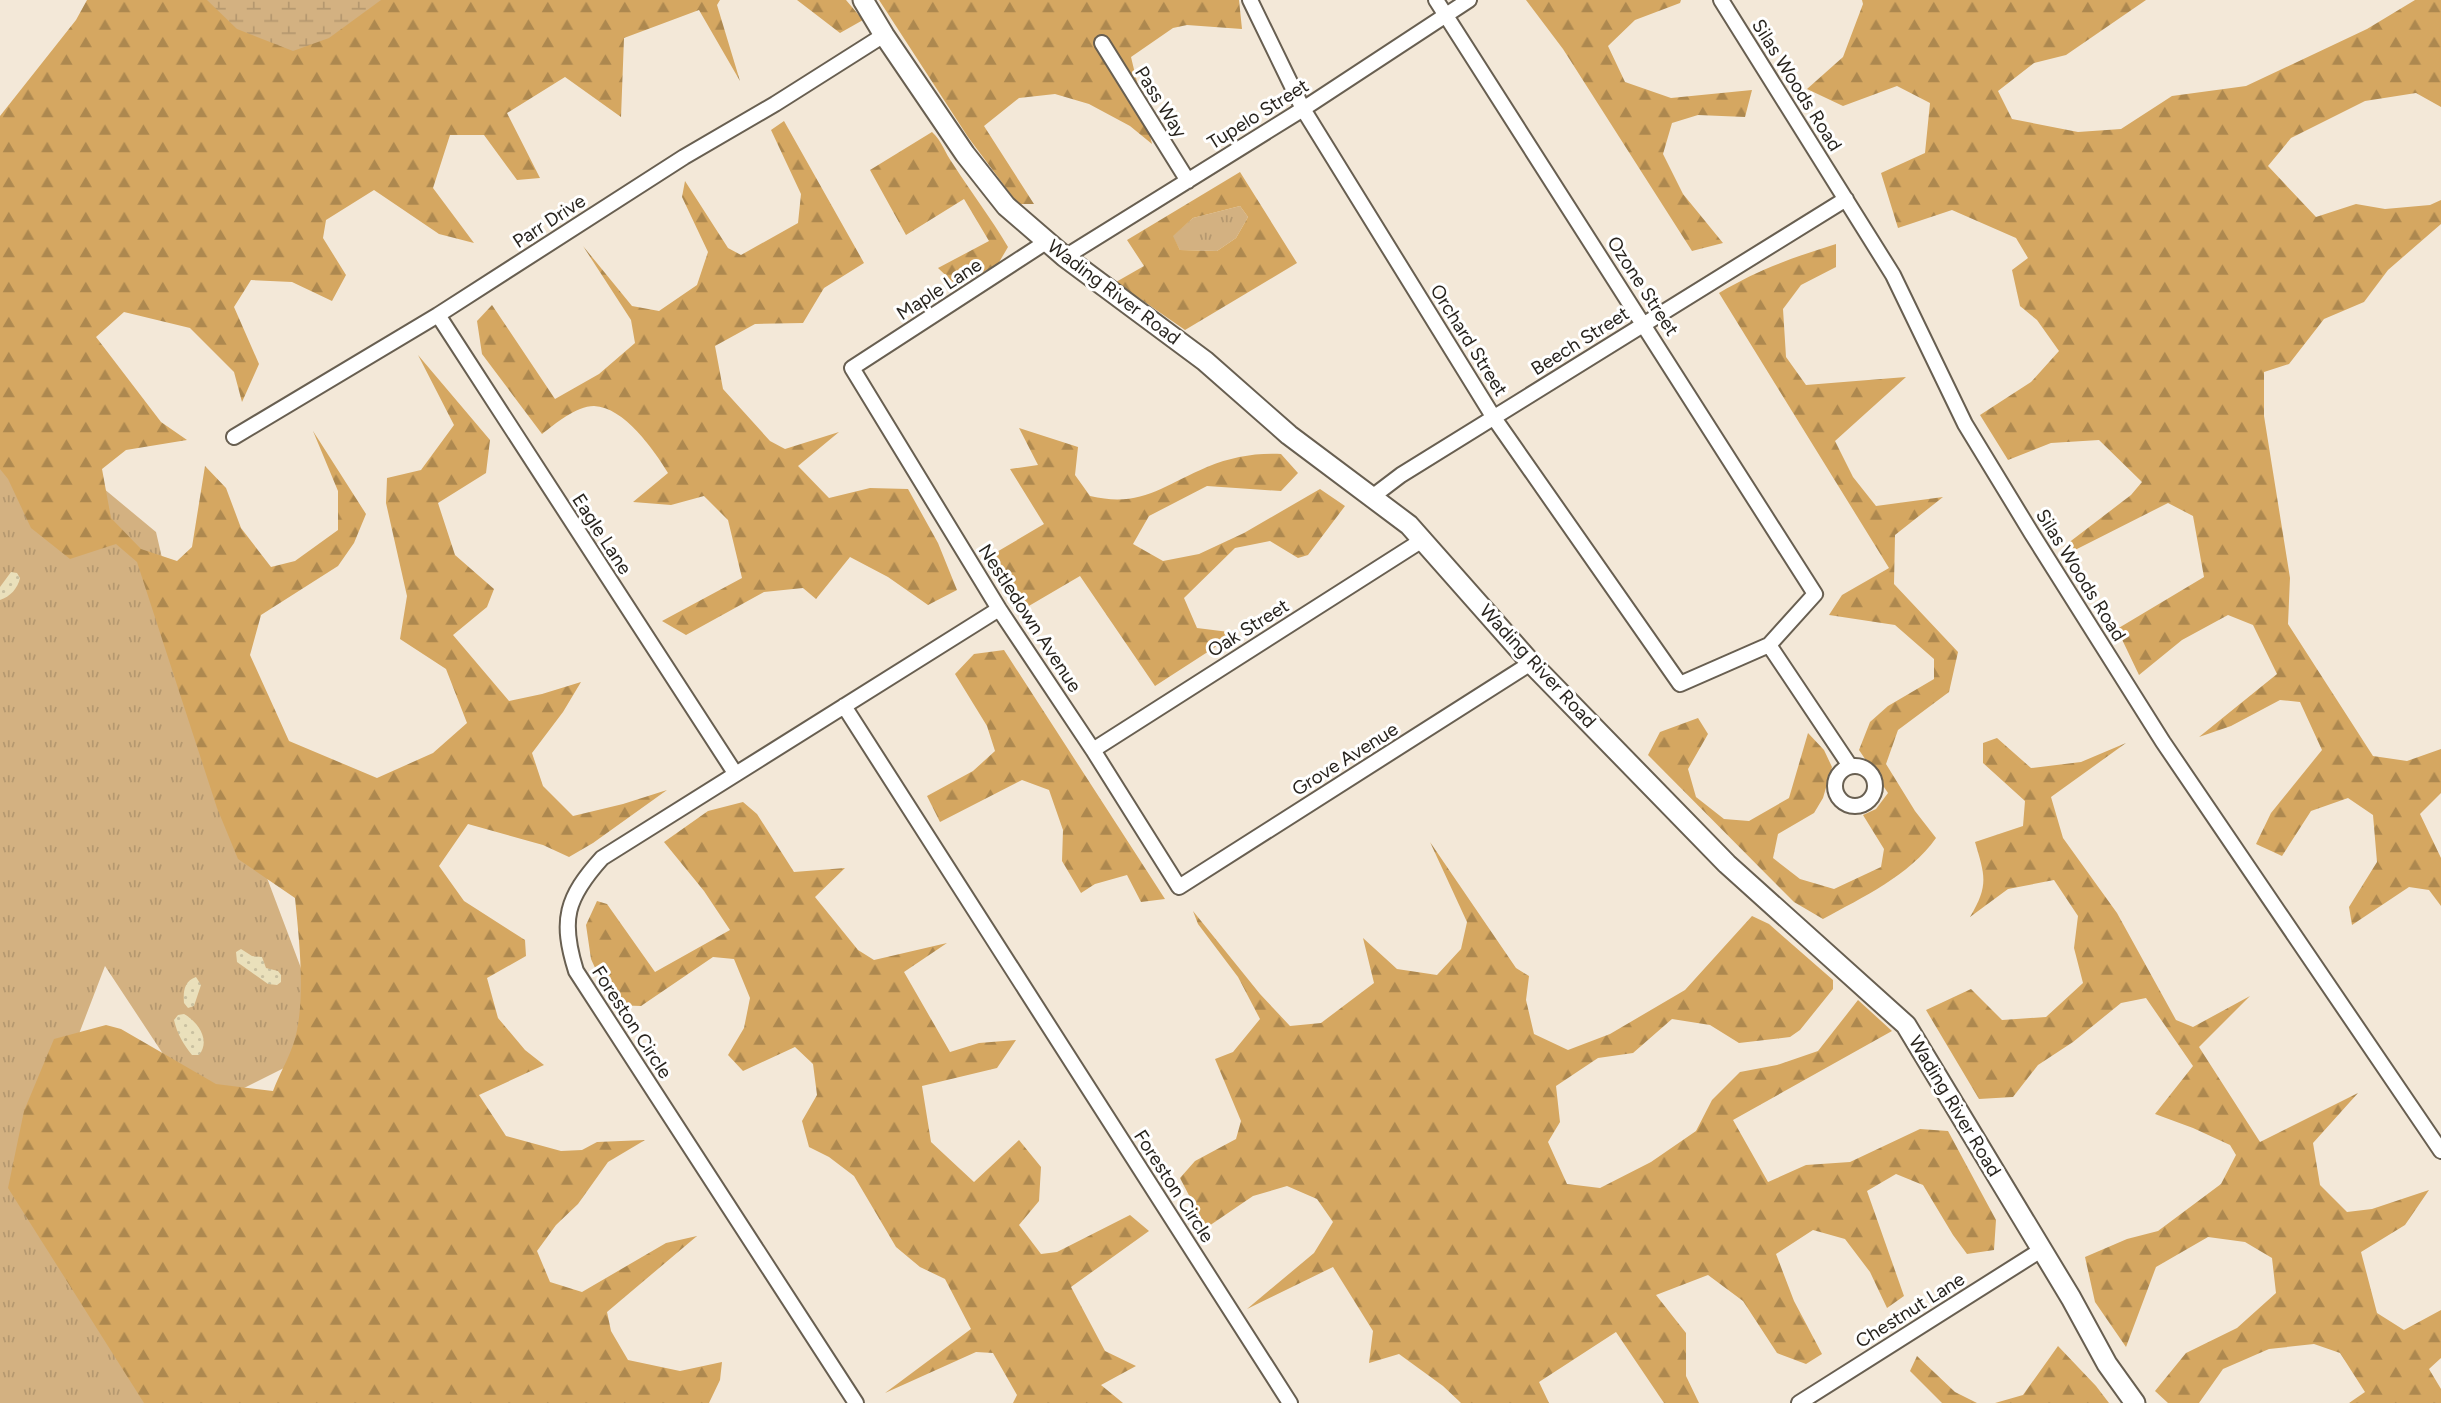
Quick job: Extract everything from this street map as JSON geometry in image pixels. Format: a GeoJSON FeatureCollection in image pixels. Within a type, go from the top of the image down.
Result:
{"type":"FeatureCollection","features":[{"type":"Feature","properties":{"kind":"main road","name":"Wading River Road"},"geometry":{"type":"LineString","coordinates":[[863,0],[965,154],[1006,206],[1065,257],[1205,360],[1289,435],[1409,525],[1531,663],[1727,864],[1906,1025],[2107,1364],[2135,1403]]}},
{"type":"Feature","properties":{"kind":"street","name":"Orchard Street"},"geometry":{"type":"LineString","coordinates":[[1250,0],[1303,108],[1494,418],[1680,684],[1769,645]]}},
{"type":"Feature","properties":{"kind":"street","name":"Ozone Street"},"geometry":{"type":"LineString","coordinates":[[1436,0],[1815,594],[1769,645]]}},
{"type":"Feature","properties":{"kind":"street","name":"Tupelo Street"},"geometry":{"type":"LineString","coordinates":[[1065,257],[1469,0]]}},
{"type":"Feature","properties":{"kind":"street","name":"Silas Woods Road"},"geometry":{"type":"LineString","coordinates":[[1721,0],[1893,275],[1965,424],[2039,546],[2163,742],[2441,1151]]}},
{"type":"Feature","properties":{"kind":"street","name":"Parr Drive"},"geometry":{"type":"LineString","coordinates":[[234,436],[438,315],[684,157],[775,104],[884,35]]}},
{"type":"Feature","properties":{"kind":"street","name":"Pass Way"},"geometry":{"type":"LineString","coordinates":[[1102,43],[1188,181]]}},
{"type":"Feature","properties":{"kind":"street","name":"Beech Street"},"geometry":{"type":"LineString","coordinates":[[1372,497],[1401,475],[1846,199]]}},
{"type":"Feature","properties":{"kind":"street","name":"Maple Lane"},"geometry":{"type":"LineString","coordinates":[[852,368],[1046,242]]}},
{"type":"Feature","properties":{"kind":"street","name":"Eagle Lane"},"geometry":{"type":"LineString","coordinates":[[438,315],[735,773]]}},
{"type":"Feature","properties":{"kind":"street","name":"Nestledown Avenue"},"geometry":{"type":"LineString","coordinates":[[852,368],[999,609],[1093,750],[1179,887]]}},
{"type":"Feature","properties":{"kind":"street","name":"Oak Street"},"geometry":{"type":"LineString","coordinates":[[1093,750],[1424,539]]}},
{"type":"Feature","properties":{"kind":"street","name":"Foreston Circle"},"geometry":{"type":"LineString","coordinates":[[856,1403],[576,971],[567,941],[567,919],[573,897],[586,876],[603,858],[999,609]]}},
{"type":"Feature","properties":{"kind":"street"},"geometry":{"type":"LineString","coordinates":[[1769,645],[1850,766]]}},
{"type":"Feature","properties":{"kind":"street","name":"Grove Avenue"},"geometry":{"type":"LineString","coordinates":[[1179,887],[1531,663]]}},
{"type":"Feature","properties":{"kind":"street","name":"Foreston Circle"},"geometry":{"type":"LineString","coordinates":[[844,706],[1290,1403]]}},
{"type":"Feature","properties":{"kind":"street","name":"Chestnut Lane"},"geometry":{"type":"LineString","coordinates":[[1799,1403],[2041,1250]]}},
{"type":"Feature","properties":{"kind":"green space"},"geometry":{"type":"Polygon","coordinates":[[[87,0],[720,0],[717,5],[740,81],[699,10],[624,38],[621,117],[565,77],[507,113],[540,178],[517,180],[484,135],[450,135],[433,188],[474,243],[439,234],[374,190],[326,220],[323,238],[346,275],[332,301],[292,282],[251,280],[234,307],[259,364],[242,402],[234,372],[190,328],[124,312],[96,337],[161,422],[187,440],[126,450],[102,469],[111,518],[141,549],[177,561],[192,547],[205,466],[226,488],[241,528],[271,567],[295,561],[338,530],[338,491],[313,431],[366,514],[354,543],[338,566],[261,615],[250,655],[289,741],[377,778],[433,753],[467,723],[446,669],[400,639],[407,596],[386,503],[387,478],[421,470],[454,425],[418,355],[490,440],[486,473],[438,503],[455,555],[494,589],[487,607],[453,635],[509,701],[581,682],[563,712],[532,753],[543,786],[573,816],[667,790],[569,857],[543,845],[468,824],[439,866],[464,901],[525,940],[526,956],[487,978],[498,1018],[525,1050],[544,1065],[479,1095],[506,1136],[561,1151],[582,1150],[597,1142],[645,1140],[608,1162],[578,1204],[556,1225],[537,1251],[550,1282],[582,1292],[666,1243],[697,1236],[607,1312],[611,1331],[628,1360],[680,1371],[722,1362],[720,1380],[709,1403],[144,1403],[8,1188],[24,1111],[54,1039],[106,1025],[121,1029],[216,1084],[273,1091],[295,1038],[301,998],[295,898],[238,859],[217,808],[137,562],[116,544],[70,559],[31,528],[8,479],[0,469],[0,116],[76,20],[87,0]]]}},
{"type":"Feature","properties":{"kind":"green space"},"geometry":{"type":"Polygon","coordinates":[[[207,0],[381,0],[329,38],[293,51],[237,29],[207,0]]]}},
{"type":"Feature","properties":{"kind":"green space"},"geometry":{"type":"Polygon","coordinates":[[[797,0],[846,0],[863,20],[840,33],[797,0]]]}},
{"type":"Feature","properties":{"kind":"green space"},"geometry":{"type":"Polygon","coordinates":[[[879,0],[1239,0],[1242,29],[1187,25],[1173,28],[1131,57],[1152,144],[1130,126],[1089,104],[1055,94],[1019,98],[984,126],[1034,204],[1018,204],[968,137],[879,0]]]}},
{"type":"Feature","properties":{"kind":"green space"},"geometry":{"type":"Polygon","coordinates":[[[1526,0],[1681,0],[1680,3],[1635,20],[1608,46],[1625,82],[1671,98],[1752,90],[1745,117],[1698,115],[1672,123],[1663,154],[1683,194],[1723,243],[1692,251],[1563,49],[1526,0]]]}},
{"type":"Feature","properties":{"kind":"green space"},"geometry":{"type":"Polygon","coordinates":[[[1862,0],[2146,0],[2066,55],[2034,63],[1998,91],[2012,119],[2078,132],[2121,129],[2172,96],[2246,86],[2367,29],[2415,0],[2441,0],[2441,107],[2416,93],[2365,101],[2291,138],[2268,166],[2316,217],[2356,204],[2385,209],[2430,205],[2441,200],[2441,224],[2388,270],[2364,302],[2324,319],[2289,364],[2264,372],[2264,416],[2290,578],[2288,624],[2373,756],[2407,761],[2441,749],[2441,793],[2420,814],[2441,858],[2441,906],[2429,890],[2409,887],[2352,925],[2349,907],[2377,862],[2373,815],[2348,798],[2311,811],[2282,856],[2256,844],[2271,813],[2322,750],[2300,702],[2280,700],[2231,726],[2199,737],[2277,674],[2253,625],[2228,615],[2182,640],[2139,675],[2117,629],[2204,577],[2193,516],[2168,503],[2075,550],[2063,547],[2131,495],[2142,482],[2099,440],[2051,443],[2008,460],[1980,415],[2031,382],[2059,351],[2037,320],[2020,306],[2012,270],[2028,258],[2016,238],[1952,210],[1898,228],[1881,173],[1925,153],[1930,103],[1897,86],[1843,106],[1807,89],[1843,57],[1863,4],[1862,0]]]}},
{"type":"Feature","properties":{"kind":"green space"},"geometry":{"type":"Polygon","coordinates":[[[784,121],[864,263],[824,288],[803,323],[755,324],[715,346],[723,389],[770,441],[785,449],[839,432],[798,466],[829,498],[870,488],[908,489],[938,543],[957,590],[928,605],[888,577],[850,557],[816,599],[803,588],[764,592],[686,635],[662,621],[742,578],[728,520],[704,496],[671,505],[633,502],[668,473],[637,431],[605,408],[594,406],[580,409],[542,434],[482,354],[477,321],[492,305],[555,399],[599,374],[635,343],[631,320],[583,246],[632,306],[659,311],[697,285],[708,252],[682,197],[685,181],[728,248],[741,255],[798,223],[801,194],[771,130],[784,121]]]}},
{"type":"Feature","properties":{"kind":"green space"},"geometry":{"type":"Polygon","coordinates":[[[932,132],[1008,247],[998,264],[957,286],[938,268],[989,241],[964,199],[906,235],[870,170],[932,132]]]}},
{"type":"Feature","properties":{"kind":"green space"},"geometry":{"type":"Polygon","coordinates":[[[1240,172],[1297,263],[1185,330],[1116,282],[1144,266],[1127,240],[1240,172]],[[1240,206],[1193,218],[1173,236],[1180,250],[1217,251],[1236,238],[1248,217],[1240,206]]]}},
{"type":"Feature","properties":{"kind":"green space"},"geometry":{"type":"Polygon","coordinates":[[[1240,206],[1248,217],[1236,238],[1217,251],[1180,250],[1172,236],[1193,218],[1240,206]]]}},
{"type":"Feature","properties":{"kind":"green space"},"geometry":{"type":"Polygon","coordinates":[[[1836,244],[1836,267],[1801,285],[1783,309],[1786,357],[1806,385],[1906,377],[1835,441],[1853,477],[1876,506],[1943,497],[1895,535],[1894,584],[1958,652],[1949,692],[1898,730],[1886,764],[1915,811],[1936,838],[1913,864],[1899,875],[1823,919],[1794,902],[1648,755],[1660,732],[1698,718],[1708,734],[1688,769],[1696,797],[1724,819],[1749,821],[1789,798],[1808,733],[1824,750],[1832,767],[1823,798],[1814,813],[1778,834],[1773,858],[1800,879],[1834,889],[1881,867],[1884,849],[1863,815],[1876,809],[1888,793],[1859,750],[1870,722],[1888,706],[1934,679],[1934,659],[1895,625],[1829,615],[1842,595],[1889,568],[1719,293],[1747,277],[1836,244]]]}},
{"type":"Feature","properties":{"kind":"green space"},"geometry":{"type":"Polygon","coordinates":[[[1019,428],[1078,447],[1075,475],[1090,496],[1108,499],[1138,497],[1207,467],[1252,455],[1281,454],[1298,473],[1281,491],[1207,486],[1149,516],[1133,544],[1163,561],[1199,554],[1244,533],[1320,489],[1345,506],[1308,555],[1298,558],[1270,541],[1235,548],[1184,598],[1197,628],[1237,633],[1155,686],[1080,576],[1022,610],[995,553],[1044,524],[1010,469],[1038,465],[1019,428]]]}},
{"type":"Feature","properties":{"kind":"green space"},"geometry":{"type":"Polygon","coordinates":[[[0,430],[56,449],[156,532],[187,666],[330,1045],[200,1110],[105,966],[26,1172],[162,1403],[0,1403],[0,430]]]}},
{"type":"Feature","properties":{"kind":"green space"},"geometry":{"type":"Polygon","coordinates":[[[1004,650],[1165,899],[1141,902],[1127,875],[1095,884],[1081,893],[1062,861],[1063,830],[1049,790],[1022,780],[940,822],[927,796],[973,771],[995,751],[987,726],[955,674],[974,654],[1004,650]]]}},
{"type":"Feature","properties":{"kind":"green space"},"geometry":{"type":"Polygon","coordinates":[[[1997,738],[2031,768],[2081,762],[2126,743],[2051,797],[2063,838],[2117,913],[2176,1020],[2193,1027],[2250,996],[2199,1047],[2260,1142],[2358,1093],[2313,1143],[2320,1185],[2347,1212],[2372,1209],[2429,1190],[2405,1225],[2361,1252],[2377,1313],[2404,1330],[2441,1310],[2441,1358],[2429,1369],[2441,1389],[2441,1403],[2349,1403],[2365,1392],[2340,1353],[2314,1344],[2269,1349],[2223,1369],[2199,1403],[2168,1403],[2155,1391],[2186,1353],[2237,1328],[2276,1293],[2272,1258],[2245,1242],[2208,1237],[2156,1267],[2126,1347],[2095,1302],[2085,1257],[2127,1239],[2158,1231],[2221,1184],[2236,1155],[2230,1145],[2155,1114],[2193,1066],[2146,998],[2121,1003],[2073,1042],[2038,1065],[2013,1097],[1979,1099],[1926,1010],[1971,989],[2002,1020],[2046,1017],[2083,983],[2074,948],[2078,916],[2054,880],[2008,889],[1970,917],[1983,888],[1983,872],[1975,842],[2023,826],[2025,801],[1983,763],[1983,743],[1997,738]]]}},
{"type":"Feature","properties":{"kind":"green space"},"geometry":{"type":"Polygon","coordinates":[[[743,802],[757,814],[794,872],[845,868],[815,897],[858,950],[874,960],[947,943],[904,972],[950,1052],[979,1043],[1016,1040],[997,1068],[922,1086],[931,1142],[974,1182],[1019,1140],[1041,1167],[1039,1201],[1019,1225],[1041,1254],[1057,1252],[1130,1215],[1149,1231],[1071,1287],[1105,1351],[1136,1366],[1101,1385],[1123,1403],[1013,1403],[1017,1395],[993,1353],[976,1352],[885,1393],[971,1329],[945,1279],[920,1267],[896,1247],[854,1176],[829,1157],[809,1147],[802,1121],[817,1095],[813,1064],[795,1047],[743,1071],[728,1055],[744,1028],[750,998],[734,959],[713,957],[641,1006],[612,1005],[591,959],[586,925],[597,901],[607,904],[655,972],[730,930],[704,891],[664,842],[708,811],[743,802]]]}},
{"type":"Feature","properties":{"kind":"green space"},"geometry":{"type":"Polygon","coordinates":[[[1430,842],[1516,968],[1529,976],[1526,1000],[1534,1034],[1568,1050],[1610,1034],[1685,990],[1752,916],[1769,924],[1833,980],[1833,989],[1800,1030],[1790,1037],[1739,1043],[1710,1025],[1672,1019],[1633,1053],[1598,1058],[1556,1086],[1560,1122],[1548,1142],[1567,1184],[1600,1188],[1651,1162],[1696,1131],[1712,1100],[1740,1072],[1777,1065],[1818,1051],[1858,1000],[1892,1031],[1733,1120],[1768,1182],[1806,1165],[1850,1162],[1920,1129],[1948,1131],[1996,1220],[1994,1250],[1967,1254],[1923,1185],[1896,1174],[1867,1191],[1904,1296],[1887,1308],[1870,1272],[1845,1239],[1813,1230],[1776,1254],[1794,1301],[1822,1354],[1806,1364],[1777,1353],[1743,1301],[1708,1275],[1656,1295],[1686,1333],[1686,1376],[1699,1403],[1664,1403],[1616,1332],[1539,1382],[1549,1403],[1461,1403],[1443,1386],[1399,1354],[1369,1363],[1373,1331],[1333,1267],[1247,1309],[1314,1253],[1333,1222],[1317,1199],[1287,1186],[1253,1196],[1206,1228],[1180,1178],[1195,1161],[1236,1139],[1241,1121],[1215,1059],[1233,1052],[1260,1019],[1238,977],[1198,924],[1193,911],[1260,994],[1290,1026],[1321,1023],[1374,983],[1363,938],[1397,969],[1437,975],[1461,949],[1467,922],[1430,842]]]}},
{"type":"Feature","properties":{"kind":"green space"},"geometry":{"type":"Polygon","coordinates":[[[2058,1346],[2109,1403],[1995,1403],[2023,1395],[2058,1346]]]}},
{"type":"Feature","properties":{"kind":"green space"},"geometry":{"type":"Polygon","coordinates":[[[1917,1356],[1955,1392],[1977,1403],[1942,1403],[1910,1371],[1917,1356]]]}},
{"type":"Feature","properties":{"kind":"sand"},"geometry":{"type":"Polygon","coordinates":[[[11,572],[17,573],[19,582],[10,594],[0,600],[0,587],[11,572]]]}},
{"type":"Feature","properties":{"kind":"sand"},"geometry":{"type":"Polygon","coordinates":[[[241,949],[252,956],[262,957],[266,968],[278,971],[281,982],[277,985],[268,984],[237,962],[236,952],[241,949]]]}},
{"type":"Feature","properties":{"kind":"sand"},"geometry":{"type":"Polygon","coordinates":[[[196,977],[201,985],[194,1006],[188,1008],[184,1003],[185,987],[196,977]]]}},
{"type":"Feature","properties":{"kind":"sand"},"geometry":{"type":"Polygon","coordinates":[[[184,1014],[201,1032],[204,1043],[199,1055],[192,1055],[177,1030],[174,1020],[178,1015],[184,1014]]]}}]}
